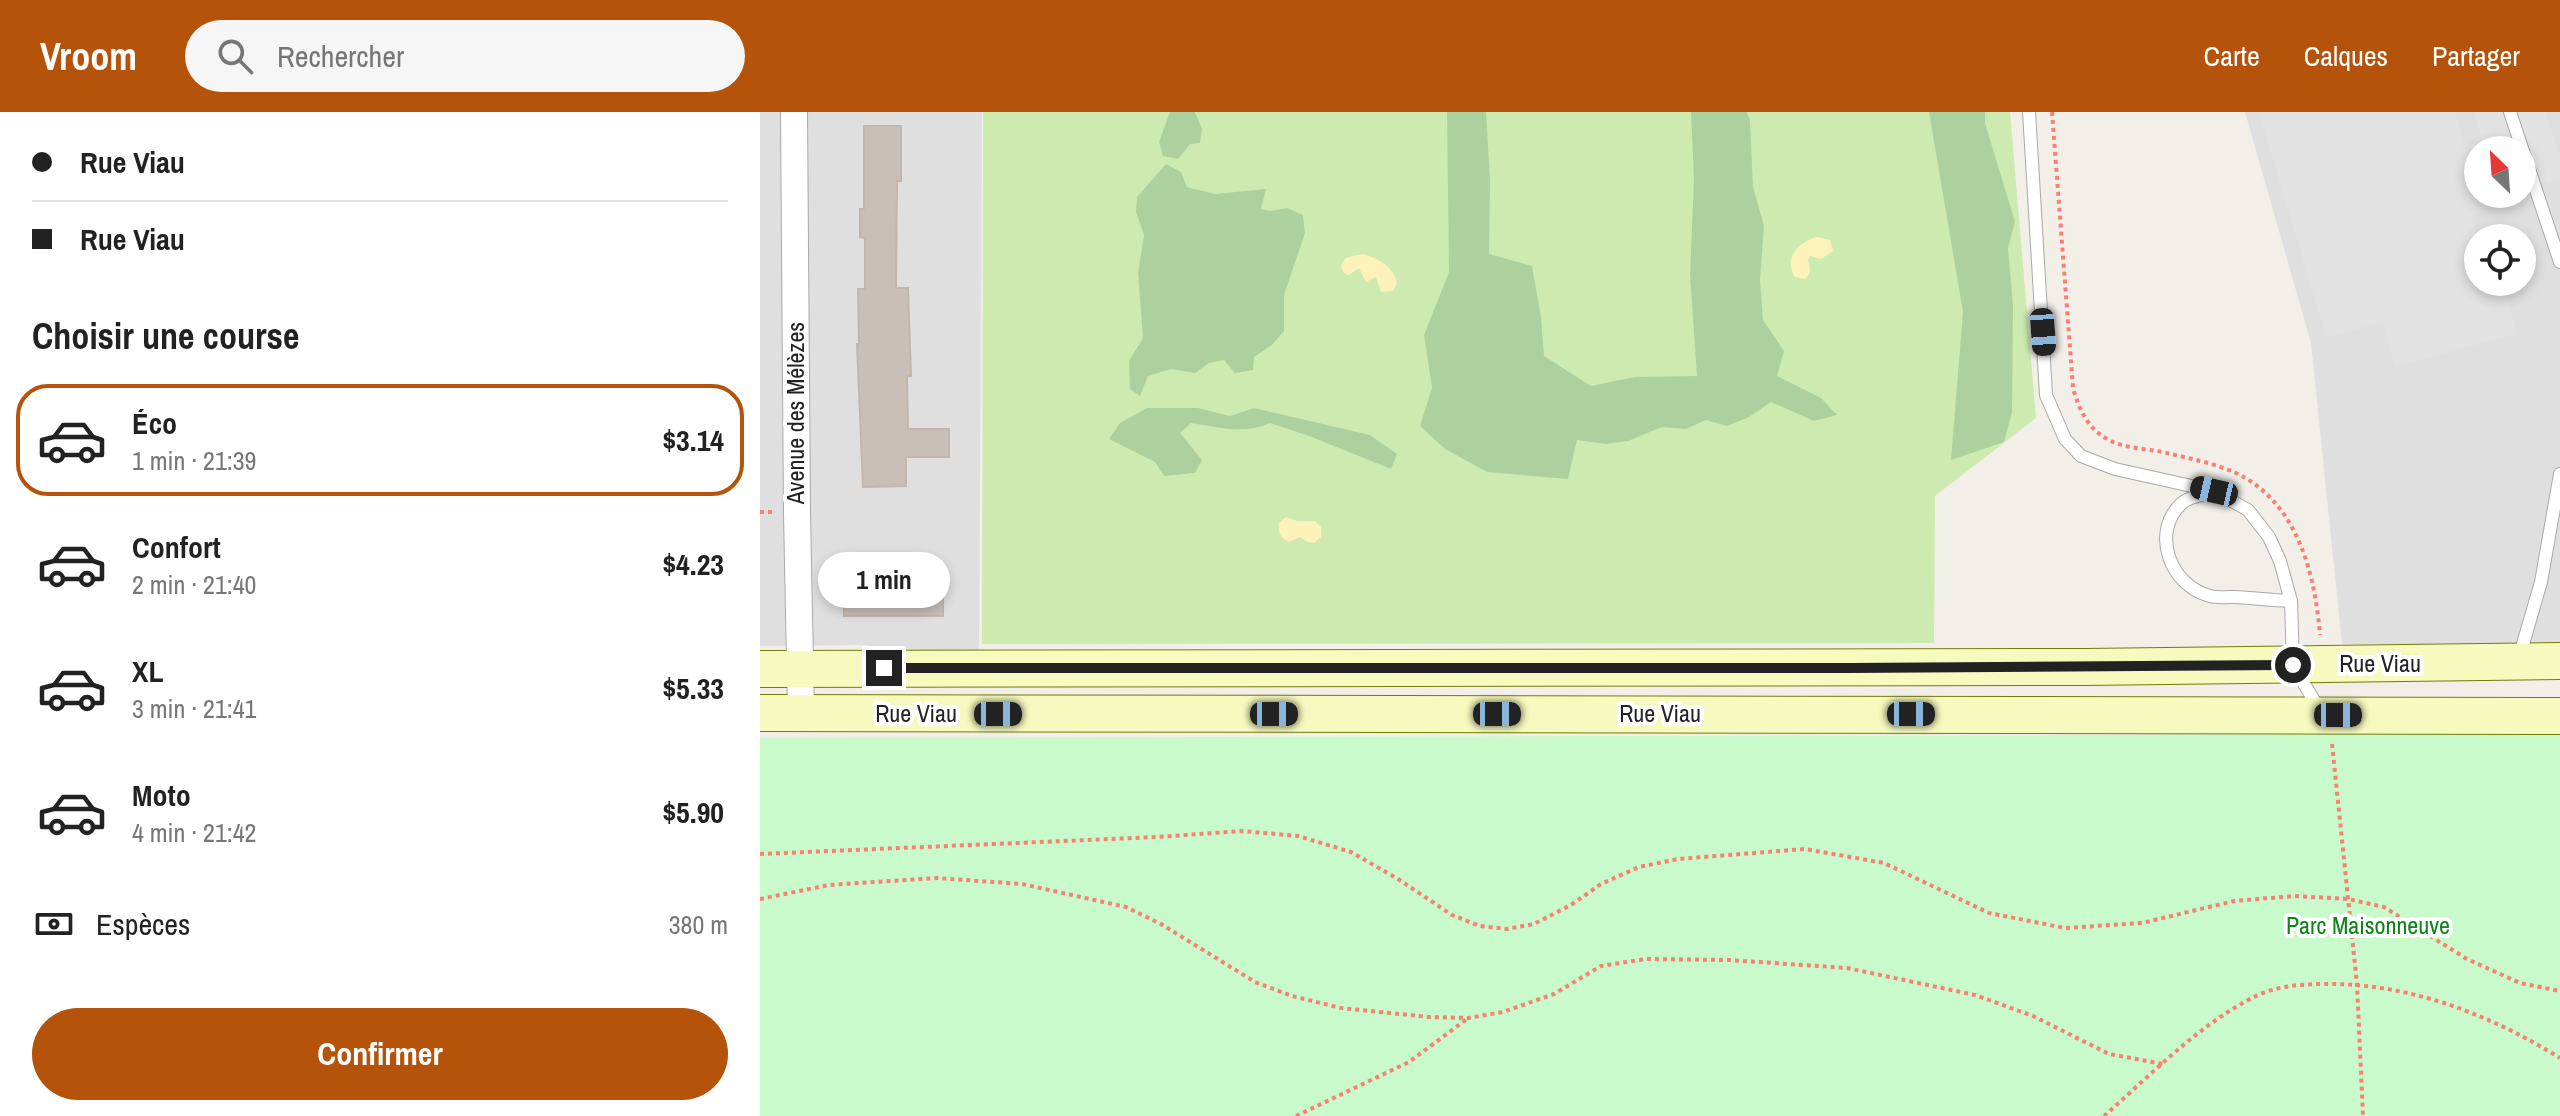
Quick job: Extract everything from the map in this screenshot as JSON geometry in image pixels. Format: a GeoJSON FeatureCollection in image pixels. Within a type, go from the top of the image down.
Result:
{"type":"FeatureCollection","features":[{"type":"Feature","properties":{"kind":"main road","name":"Rue Viau"},"geometry":{"type":"LineString","coordinates":[[760,669],[1850,668],[2560,661]]}},
{"type":"Feature","properties":{"kind":"main road","name":"Rue Viau"},"geometry":{"type":"LineString","coordinates":[[760,713],[2326,724],[2560,716]]}},
{"type":"Feature","properties":{"kind":"street","name":"Avenue des Mélèzes"},"geometry":{"type":"LineString","coordinates":[[794,112],[801,713]]}},
{"type":"Feature","properties":{"kind":"lane"},"geometry":{"type":"LineString","coordinates":[[2029,112],[2046,395],[2065,439],[2081,456],[2115,469],[2214,491],[2248,510],[2269,537],[2280,561],[2291,601],[2293,665],[2326,724]]}},
{"type":"Feature","properties":{"kind":"lane"},"geometry":{"type":"LineString","coordinates":[[2510,112],[2560,262]]}},
{"type":"Feature","properties":{"kind":"lane"},"geometry":{"type":"LineString","coordinates":[[2513,660],[2521,651],[2541,582],[2560,474]]}},
{"type":"Feature","properties":{"kind":"lane"},"geometry":{"type":"LineString","coordinates":[[2214,491],[2184,501],[2172,516],[2165,531],[2166,548],[2174,569],[2187,585],[2210,596],[2291,601]]}},
{"type":"Feature","properties":{"kind":"path"},"geometry":{"type":"LineString","coordinates":[[2052,112],[2073,388],[2080,411],[2092,427],[2111,442],[2169,453],[2235,472],[2260,487],[2289,521],[2300,542],[2312,575],[2319,623]]}},
{"type":"Feature","properties":{"kind":"path"},"geometry":{"type":"LineString","coordinates":[[2326,724],[2357,984],[2363,1116]]}},
{"type":"Feature","properties":{"kind":"path"},"geometry":{"type":"LineString","coordinates":[[760,854],[1242,831],[1298,836],[1351,852],[1452,915],[1480,926],[1507,929],[1534,924],[1571,905],[1601,884],[1639,867],[1678,859],[1805,849],[1884,863],[1989,913],[2065,928],[2142,923],[2234,901],[2295,896],[2348,899],[2384,907],[2467,959],[2520,983],[2560,991]]}},
{"type":"Feature","properties":{"kind":"path"},"geometry":{"type":"LineString","coordinates":[[760,899],[829,885],[937,878],[1022,884],[1126,907],[1161,924],[1255,982],[1292,996],[1341,1008],[1395,1015],[1468,1018],[1503,1012],[1554,994],[1601,966],[1646,959],[1729,960],[1847,968],[1975,995],[2033,1016],[2109,1054],[2163,1064]]}},
{"type":"Feature","properties":{"kind":"path"},"geometry":{"type":"LineString","coordinates":[[2104,1116],[2218,1018],[2260,994],[2295,984],[2357,984],[2420,995],[2470,1012],[2560,1058]]}},
{"type":"Feature","properties":{"kind":"path"},"geometry":{"type":"LineString","coordinates":[[1296,1116],[1409,1062],[1468,1018]]}},
{"type":"Feature","properties":{"kind":"shaded area"},"geometry":{"type":"Polygon","coordinates":[[[760,112],[982,112],[979,668],[865,645],[760,646],[760,112]]]}},
{"type":"Feature","properties":{"kind":"shaded area"},"geometry":{"type":"Polygon","coordinates":[[[2245,112],[2560,112],[2560,644],[2342,644],[2311,343],[2245,112]]]}},
{"type":"Feature","properties":{"kind":"shaded area"},"geometry":{"type":"Polygon","coordinates":[[[2259,112],[2455,112],[2464,143],[2464,208],[2483,208],[2484,211],[2471,216],[2473,224],[2464,224],[2464,296],[2508,296],[2517,334],[2395,366],[2383,322],[2326,337],[2259,112]]]}},
{"type":"Feature","properties":{"kind":"shaded area"},"geometry":{"type":"Polygon","coordinates":[[[2474,112],[2546,112],[2560,157],[2560,178],[2536,186],[2536,136],[2481,136],[2474,112]]]}},
{"type":"Feature","properties":{"kind":"green space"},"geometry":{"type":"Polygon","coordinates":[[[983,112],[2010,112],[2036,418],[1935,496],[1934,643],[982,644],[983,112]]]}},
{"type":"Feature","properties":{"kind":"green space"},"geometry":{"type":"Polygon","coordinates":[[[1170,112],[1195,112],[1202,129],[1200,143],[1190,144],[1178,159],[1163,156],[1159,142],[1170,112]]]}},
{"type":"Feature","properties":{"kind":"green space"},"geometry":{"type":"Polygon","coordinates":[[[1447,112],[1486,112],[1490,181],[1489,254],[1532,266],[1544,356],[1591,386],[1635,377],[1697,376],[1690,274],[1694,179],[1691,112],[1747,112],[1753,187],[1764,226],[1760,280],[1763,320],[1784,351],[1777,376],[1821,398],[1837,415],[1814,421],[1771,402],[1749,417],[1727,426],[1706,420],[1686,429],[1662,427],[1628,441],[1606,444],[1577,440],[1568,479],[1487,472],[1445,449],[1420,426],[1432,388],[1424,335],[1449,272],[1447,112]]]}},
{"type":"Feature","properties":{"kind":"green space"},"geometry":{"type":"Polygon","coordinates":[[[1929,112],[1985,112],[1985,123],[2015,222],[2008,248],[2013,307],[2012,412],[2004,442],[1951,460],[1963,312],[1929,112]]]}},
{"type":"Feature","properties":{"kind":"green space"},"geometry":{"type":"Polygon","coordinates":[[[1166,164],[1181,172],[1187,187],[1215,194],[1266,189],[1261,209],[1287,208],[1303,215],[1305,233],[1284,295],[1284,331],[1272,345],[1254,357],[1253,370],[1235,373],[1224,360],[1209,363],[1195,373],[1171,369],[1148,376],[1140,396],[1130,389],[1129,361],[1143,338],[1138,273],[1144,235],[1136,212],[1137,197],[1166,164]]]}},
{"type":"Feature","properties":{"kind":"green space"},"geometry":{"type":"Polygon","coordinates":[[[1147,408],[1198,408],[1230,416],[1254,408],[1370,435],[1397,454],[1391,469],[1270,423],[1241,429],[1191,423],[1180,433],[1202,460],[1195,473],[1164,476],[1155,462],[1109,439],[1120,423],[1147,408]]]}},
{"type":"Feature","properties":{"kind":"green space","name":"Parc Maisonneuve"},"geometry":{"type":"Polygon","coordinates":[[[2560,734],[2560,1116],[760,1116],[760,738],[2560,734]]]}},
{"type":"Feature","properties":{"kind":"sand"},"geometry":{"type":"Polygon","coordinates":[[[1817,237],[1830,240],[1833,251],[1821,259],[1810,256],[1807,277],[1795,277],[1791,263],[1794,252],[1817,237]]]}},
{"type":"Feature","properties":{"kind":"sand"},"geometry":{"type":"Polygon","coordinates":[[[1362,254],[1388,267],[1397,283],[1393,291],[1381,292],[1376,277],[1366,282],[1359,268],[1349,275],[1344,273],[1341,267],[1345,258],[1362,254]]]}},
{"type":"Feature","properties":{"kind":"sand"},"geometry":{"type":"Polygon","coordinates":[[[1286,517],[1297,521],[1315,521],[1321,527],[1321,537],[1314,543],[1300,537],[1289,542],[1280,534],[1279,526],[1286,517]]]}},
{"type":"Feature","properties":{"kind":"building"},"geometry":{"type":"Polygon","coordinates":[[[864,126],[901,126],[896,288],[908,288],[911,376],[907,376],[908,429],[949,429],[949,457],[906,457],[906,486],[863,487],[857,344],[858,289],[865,289],[865,238],[860,237],[860,209],[864,209],[864,126]]]}},
{"type":"Feature","properties":{"kind":"building"},"geometry":{"type":"Polygon","coordinates":[[[843,569],[880,569],[880,584],[943,584],[943,616],[844,616],[843,569]]]}},
{"type":"Feature","properties":{"kind":"route"},"geometry":{"type":"LineString","coordinates":[[884,668],[2293,665]]}}]}
